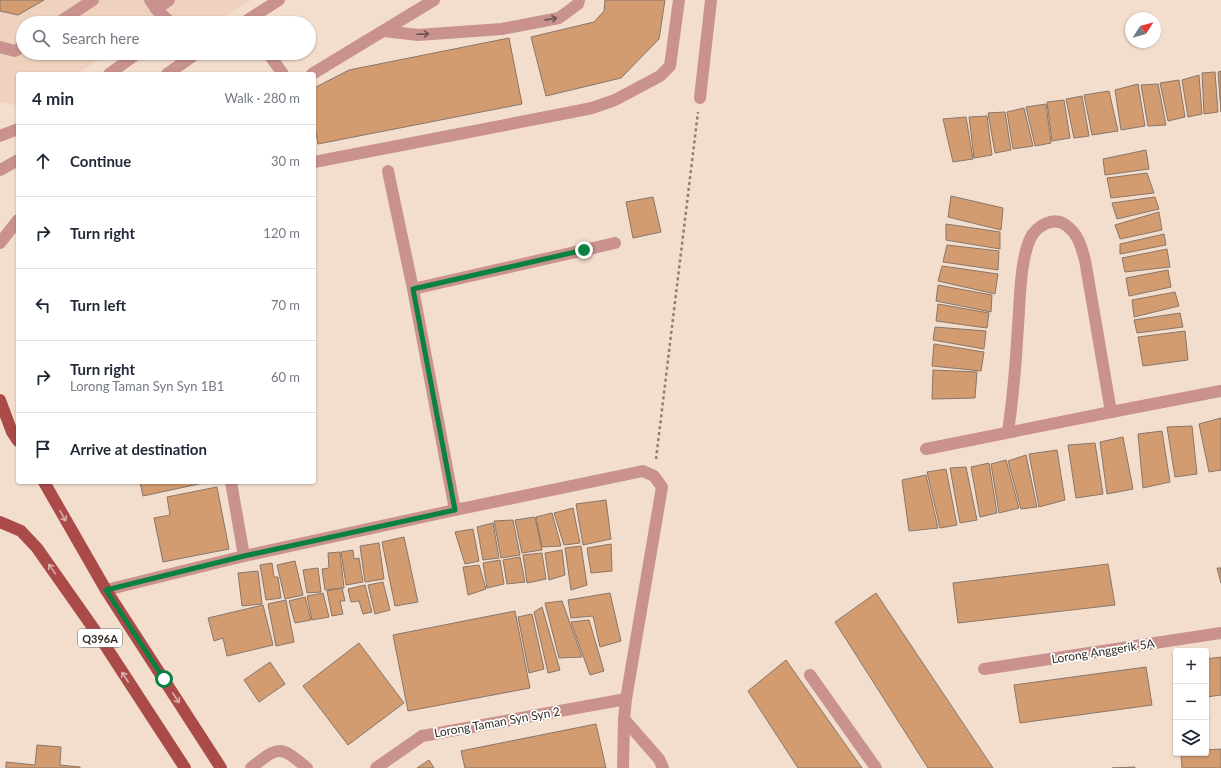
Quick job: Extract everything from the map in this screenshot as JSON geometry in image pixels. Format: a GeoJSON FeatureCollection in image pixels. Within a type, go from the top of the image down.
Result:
{"type":"FeatureCollection","features":[{"type":"Feature","properties":{"kind":"main road"},"geometry":{"type":"LineString","coordinates":[[0,400],[12,432],[16,438]]}},
{"type":"Feature","properties":{"kind":"main road"},"geometry":{"type":"LineString","coordinates":[[45,484],[106,590],[221,768]]}},
{"type":"Feature","properties":{"kind":"main road","name":"Q396A"},"geometry":{"type":"LineString","coordinates":[[0,522],[21,531],[37,548],[101,639],[185,768]]}},
{"type":"Feature","properties":{"kind":"street"},"geometry":{"type":"LineString","coordinates":[[69,16],[93,0]]}},
{"type":"Feature","properties":{"kind":"street"},"geometry":{"type":"LineString","coordinates":[[153,4],[169,0]]}},
{"type":"Feature","properties":{"kind":"street"},"geometry":{"type":"LineString","coordinates":[[255,16],[279,0]]}},
{"type":"Feature","properties":{"kind":"street"},"geometry":{"type":"LineString","coordinates":[[315,72],[434,0]]}},
{"type":"Feature","properties":{"kind":"street"},"geometry":{"type":"LineString","coordinates":[[384,31],[418,35],[502,29],[559,18],[578,4],[579,0]]}},
{"type":"Feature","properties":{"kind":"street"},"geometry":{"type":"LineString","coordinates":[[316,162],[592,108],[615,100],[660,76],[670,66],[679,0]]}},
{"type":"Feature","properties":{"kind":"street"},"geometry":{"type":"LineString","coordinates":[[700,98],[711,0]]}},
{"type":"Feature","properties":{"kind":"street"},"geometry":{"type":"LineString","coordinates":[[153,4],[154,16]]}},
{"type":"Feature","properties":{"kind":"street"},"geometry":{"type":"LineString","coordinates":[[153,4],[164,16]]}},
{"type":"Feature","properties":{"kind":"street"},"geometry":{"type":"LineString","coordinates":[[0,47],[16,50]]}},
{"type":"Feature","properties":{"kind":"street"},"geometry":{"type":"LineString","coordinates":[[112,72],[128,60]]}},
{"type":"Feature","properties":{"kind":"street"},"geometry":{"type":"LineString","coordinates":[[170,72],[187,60]]}},
{"type":"Feature","properties":{"kind":"street"},"geometry":{"type":"LineString","coordinates":[[273,60],[282,72]]}},
{"type":"Feature","properties":{"kind":"street"},"geometry":{"type":"LineString","coordinates":[[0,136],[16,130]]}},
{"type":"Feature","properties":{"kind":"street"},"geometry":{"type":"LineString","coordinates":[[0,170],[16,161]]}},
{"type":"Feature","properties":{"kind":"street"},"geometry":{"type":"LineString","coordinates":[[388,171],[413,289],[455,510]]}},
{"type":"Feature","properties":{"kind":"street"},"geometry":{"type":"LineString","coordinates":[[1008,432],[1014,385],[1021,285],[1026,252],[1034,232],[1049,222],[1064,223],[1075,233],[1080,242],[1085,260],[1111,412]]}},
{"type":"Feature","properties":{"kind":"street"},"geometry":{"type":"LineString","coordinates":[[0,243],[16,223]]}},
{"type":"Feature","properties":{"kind":"street"},"geometry":{"type":"LineString","coordinates":[[413,289],[615,243]]}},
{"type":"Feature","properties":{"kind":"street"},"geometry":{"type":"LineString","coordinates":[[926,449],[1221,391]]}},
{"type":"Feature","properties":{"kind":"street"},"geometry":{"type":"LineString","coordinates":[[106,590],[244,556],[455,510],[643,472],[654,476],[662,487],[626,699],[623,768]]}},
{"type":"Feature","properties":{"kind":"street"},"geometry":{"type":"LineString","coordinates":[[231,484],[244,556]]}},
{"type":"Feature","properties":{"kind":"street","name":"Lorong Anggerik 5A"},"geometry":{"type":"LineString","coordinates":[[984,670],[1221,633]]}},
{"type":"Feature","properties":{"kind":"street"},"geometry":{"type":"LineString","coordinates":[[810,675],[876,768]]}},
{"type":"Feature","properties":{"kind":"street","name":"Lorong Taman Syn Syn 2"},"geometry":{"type":"LineString","coordinates":[[376,768],[422,736],[626,699]]}},
{"type":"Feature","properties":{"kind":"street"},"geometry":{"type":"LineString","coordinates":[[624,719],[659,759],[664,768]]}},
{"type":"Feature","properties":{"kind":"street"},"geometry":{"type":"LineString","coordinates":[[251,768],[274,751],[282,750],[294,756],[307,768]]}},
{"type":"Feature","properties":{"kind":"path"},"geometry":{"type":"LineString","coordinates":[[654,476],[700,98]]}},
{"type":"Feature","properties":{"kind":"shaded area"},"geometry":{"type":"Polygon","coordinates":[[[0,0],[251,0],[225,16],[16,16],[16,60],[99,60],[79,72],[16,72],[16,106],[0,102],[0,0]]]}},
{"type":"Feature","properties":{"kind":"building"},"geometry":{"type":"Polygon","coordinates":[[[0,0],[44,0],[18,15],[0,11],[0,0]]]}},
{"type":"Feature","properties":{"kind":"building"},"geometry":{"type":"Polygon","coordinates":[[[605,0],[665,0],[659,39],[621,78],[546,96],[531,37],[594,22],[604,11],[605,0]]]}},
{"type":"Feature","properties":{"kind":"building"},"geometry":{"type":"Polygon","coordinates":[[[509,38],[522,104],[318,144],[316,132],[316,87],[349,70],[509,38]]]}},
{"type":"Feature","properties":{"kind":"building"},"geometry":{"type":"Polygon","coordinates":[[[1221,71],[1221,112],[1218,72],[1221,71]]]}},
{"type":"Feature","properties":{"kind":"building"},"geometry":{"type":"Polygon","coordinates":[[[1215,72],[1218,112],[1204,114],[1202,73],[1215,72]]]}},
{"type":"Feature","properties":{"kind":"building"},"geometry":{"type":"Polygon","coordinates":[[[1199,75],[1202,114],[1188,117],[1182,80],[1199,75]]]}},
{"type":"Feature","properties":{"kind":"building"},"geometry":{"type":"Polygon","coordinates":[[[1179,80],[1185,117],[1168,121],[1160,83],[1179,80]]]}},
{"type":"Feature","properties":{"kind":"building"},"geometry":{"type":"Polygon","coordinates":[[[1138,84],[1145,126],[1121,130],[1115,90],[1138,84]]]}},
{"type":"Feature","properties":{"kind":"building"},"geometry":{"type":"Polygon","coordinates":[[[1158,84],[1166,125],[1148,126],[1141,85],[1158,84]]]}},
{"type":"Feature","properties":{"kind":"building"},"geometry":{"type":"Polygon","coordinates":[[[1109,91],[1118,131],[1092,135],[1084,95],[1109,91]]]}},
{"type":"Feature","properties":{"kind":"building"},"geometry":{"type":"Polygon","coordinates":[[[1082,96],[1089,136],[1074,138],[1066,99],[1082,96]]]}},
{"type":"Feature","properties":{"kind":"building"},"geometry":{"type":"Polygon","coordinates":[[[1064,100],[1070,138],[1052,141],[1047,102],[1064,100]]]}},
{"type":"Feature","properties":{"kind":"building"},"geometry":{"type":"Polygon","coordinates":[[[1046,104],[1051,143],[1035,146],[1026,107],[1046,104]]]}},
{"type":"Feature","properties":{"kind":"building"},"geometry":{"type":"Polygon","coordinates":[[[1024,108],[1033,146],[1013,149],[1007,112],[1024,108]]]}},
{"type":"Feature","properties":{"kind":"building"},"geometry":{"type":"Polygon","coordinates":[[[1005,112],[1011,150],[995,153],[988,113],[1005,112]]]}},
{"type":"Feature","properties":{"kind":"building"},"geometry":{"type":"Polygon","coordinates":[[[987,116],[992,155],[974,158],[969,117],[987,116]]]}},
{"type":"Feature","properties":{"kind":"building"},"geometry":{"type":"Polygon","coordinates":[[[966,117],[973,159],[953,162],[943,119],[966,117]]]}},
{"type":"Feature","properties":{"kind":"building"},"geometry":{"type":"Polygon","coordinates":[[[1146,150],[1149,169],[1105,175],[1103,159],[1146,150]]]}},
{"type":"Feature","properties":{"kind":"building"},"geometry":{"type":"Polygon","coordinates":[[[1147,173],[1154,193],[1111,198],[1107,178],[1147,173]]]}},
{"type":"Feature","properties":{"kind":"building"},"geometry":{"type":"Polygon","coordinates":[[[951,196],[1003,208],[1001,230],[948,217],[951,196]]]}},
{"type":"Feature","properties":{"kind":"building"},"geometry":{"type":"Polygon","coordinates":[[[653,197],[661,232],[633,238],[626,202],[653,197]]]}},
{"type":"Feature","properties":{"kind":"building"},"geometry":{"type":"Polygon","coordinates":[[[1155,197],[1159,209],[1117,219],[1112,203],[1155,197]]]}},
{"type":"Feature","properties":{"kind":"building"},"geometry":{"type":"Polygon","coordinates":[[[1159,212],[1162,230],[1120,239],[1115,225],[1159,212]]]}},
{"type":"Feature","properties":{"kind":"building"},"geometry":{"type":"Polygon","coordinates":[[[946,224],[1000,232],[1000,249],[946,240],[946,224]]]}},
{"type":"Feature","properties":{"kind":"building"},"geometry":{"type":"Polygon","coordinates":[[[1164,234],[1166,245],[1120,254],[1120,244],[1164,234]]]}},
{"type":"Feature","properties":{"kind":"building"},"geometry":{"type":"Polygon","coordinates":[[[947,245],[999,251],[998,270],[943,262],[947,245]]]}},
{"type":"Feature","properties":{"kind":"building"},"geometry":{"type":"Polygon","coordinates":[[[1167,249],[1170,267],[1125,272],[1122,258],[1167,249]]]}},
{"type":"Feature","properties":{"kind":"building"},"geometry":{"type":"Polygon","coordinates":[[[942,266],[998,274],[995,294],[938,281],[942,266]]]}},
{"type":"Feature","properties":{"kind":"building"},"geometry":{"type":"Polygon","coordinates":[[[1168,270],[1171,287],[1129,296],[1126,278],[1168,270]]]}},
{"type":"Feature","properties":{"kind":"building"},"geometry":{"type":"Polygon","coordinates":[[[938,285],[992,295],[991,312],[936,301],[938,285]]]}},
{"type":"Feature","properties":{"kind":"building"},"geometry":{"type":"Polygon","coordinates":[[[1175,292],[1179,306],[1134,317],[1132,300],[1175,292]]]}},
{"type":"Feature","properties":{"kind":"building"},"geometry":{"type":"Polygon","coordinates":[[[938,304],[989,313],[987,328],[936,321],[938,304]]]}},
{"type":"Feature","properties":{"kind":"building"},"geometry":{"type":"Polygon","coordinates":[[[1180,313],[1183,327],[1137,333],[1134,320],[1180,313]]]}},
{"type":"Feature","properties":{"kind":"building"},"geometry":{"type":"Polygon","coordinates":[[[935,327],[986,331],[984,349],[933,340],[935,327]]]}},
{"type":"Feature","properties":{"kind":"building"},"geometry":{"type":"Polygon","coordinates":[[[1185,331],[1188,360],[1143,366],[1138,337],[1185,331]]]}},
{"type":"Feature","properties":{"kind":"building"},"geometry":{"type":"Polygon","coordinates":[[[934,344],[984,352],[981,371],[932,366],[934,344]]]}},
{"type":"Feature","properties":{"kind":"building"},"geometry":{"type":"Polygon","coordinates":[[[933,370],[977,372],[975,398],[932,399],[933,370]]]}},
{"type":"Feature","properties":{"kind":"building"},"geometry":{"type":"Polygon","coordinates":[[[1221,418],[1221,470],[1209,472],[1199,424],[1221,418]]]}},
{"type":"Feature","properties":{"kind":"building"},"geometry":{"type":"Polygon","coordinates":[[[1192,426],[1197,474],[1175,477],[1167,427],[1192,426]]]}},
{"type":"Feature","properties":{"kind":"building"},"geometry":{"type":"Polygon","coordinates":[[[1162,431],[1170,482],[1143,488],[1138,434],[1162,431]]]}},
{"type":"Feature","properties":{"kind":"building"},"geometry":{"type":"Polygon","coordinates":[[[1123,437],[1133,489],[1107,494],[1100,442],[1123,437]]]}},
{"type":"Feature","properties":{"kind":"building"},"geometry":{"type":"Polygon","coordinates":[[[1095,443],[1103,494],[1076,498],[1068,445],[1095,443]]]}},
{"type":"Feature","properties":{"kind":"building"},"geometry":{"type":"Polygon","coordinates":[[[1057,450],[1065,500],[1039,507],[1029,454],[1057,450]]]}},
{"type":"Feature","properties":{"kind":"building"},"geometry":{"type":"Polygon","coordinates":[[[1026,455],[1037,507],[1021,509],[1008,461],[1026,455]]]}},
{"type":"Feature","properties":{"kind":"building"},"geometry":{"type":"Polygon","coordinates":[[[1006,460],[1019,508],[999,513],[991,464],[1006,460]]]}},
{"type":"Feature","properties":{"kind":"building"},"geometry":{"type":"Polygon","coordinates":[[[989,463],[997,513],[980,517],[971,467],[989,463]]]}},
{"type":"Feature","properties":{"kind":"building"},"geometry":{"type":"Polygon","coordinates":[[[966,467],[977,520],[960,523],[950,468],[966,467]]]}},
{"type":"Feature","properties":{"kind":"building"},"geometry":{"type":"Polygon","coordinates":[[[946,469],[957,525],[940,528],[927,472],[946,469]]]}},
{"type":"Feature","properties":{"kind":"building"},"geometry":{"type":"Polygon","coordinates":[[[926,475],[938,528],[909,531],[902,480],[926,475]]]}},
{"type":"Feature","properties":{"kind":"building"},"geometry":{"type":"Polygon","coordinates":[[[140,484],[199,484],[143,496],[140,484]]]}},
{"type":"Feature","properties":{"kind":"building"},"geometry":{"type":"Polygon","coordinates":[[[217,487],[229,549],[163,562],[154,518],[170,515],[167,497],[217,487]]]}},
{"type":"Feature","properties":{"kind":"building"},"geometry":{"type":"Polygon","coordinates":[[[606,500],[611,539],[583,545],[576,504],[606,500]]]}},
{"type":"Feature","properties":{"kind":"building"},"geometry":{"type":"Polygon","coordinates":[[[573,508],[580,543],[564,545],[554,513],[573,508]]]}},
{"type":"Feature","properties":{"kind":"building"},"geometry":{"type":"Polygon","coordinates":[[[552,513],[561,546],[542,547],[536,517],[552,513]]]}},
{"type":"Feature","properties":{"kind":"building"},"geometry":{"type":"Polygon","coordinates":[[[535,517],[542,550],[522,553],[515,520],[535,517]]]}},
{"type":"Feature","properties":{"kind":"building"},"geometry":{"type":"Polygon","coordinates":[[[513,520],[520,555],[501,558],[494,521],[513,520]]]}},
{"type":"Feature","properties":{"kind":"building"},"geometry":{"type":"Polygon","coordinates":[[[493,523],[499,558],[483,560],[477,527],[493,523]]]}},
{"type":"Feature","properties":{"kind":"building"},"geometry":{"type":"Polygon","coordinates":[[[473,529],[479,561],[465,564],[455,532],[473,529]]]}},
{"type":"Feature","properties":{"kind":"building"},"geometry":{"type":"Polygon","coordinates":[[[404,537],[418,602],[395,606],[382,542],[404,537]]]}},
{"type":"Feature","properties":{"kind":"building"},"geometry":{"type":"Polygon","coordinates":[[[379,543],[384,579],[365,582],[360,546],[379,543]]]}},
{"type":"Feature","properties":{"kind":"building"},"geometry":{"type":"Polygon","coordinates":[[[611,544],[612,571],[591,573],[587,548],[611,544]]]}},
{"type":"Feature","properties":{"kind":"building"},"geometry":{"type":"Polygon","coordinates":[[[581,546],[587,585],[571,590],[565,548],[581,546]]]}},
{"type":"Feature","properties":{"kind":"building"},"geometry":{"type":"Polygon","coordinates":[[[353,550],[354,559],[359,558],[363,582],[346,585],[341,552],[353,550]]]}},
{"type":"Feature","properties":{"kind":"building"},"geometry":{"type":"Polygon","coordinates":[[[562,550],[565,575],[549,580],[545,553],[562,550]]]}},
{"type":"Feature","properties":{"kind":"building"},"geometry":{"type":"Polygon","coordinates":[[[340,552],[344,588],[325,590],[322,569],[329,568],[328,553],[340,552]]]}},
{"type":"Feature","properties":{"kind":"building"},"geometry":{"type":"Polygon","coordinates":[[[542,553],[546,579],[527,583],[523,555],[542,553]]]}},
{"type":"Feature","properties":{"kind":"building"},"geometry":{"type":"Polygon","coordinates":[[[520,557],[525,582],[507,584],[503,560],[520,557]]]}},
{"type":"Feature","properties":{"kind":"building"},"geometry":{"type":"Polygon","coordinates":[[[500,560],[504,584],[487,588],[483,563],[500,560]]]}},
{"type":"Feature","properties":{"kind":"building"},"geometry":{"type":"Polygon","coordinates":[[[295,561],[303,595],[285,599],[277,565],[295,561]]]}},
{"type":"Feature","properties":{"kind":"building"},"geometry":{"type":"Polygon","coordinates":[[[272,563],[274,577],[278,577],[281,598],[266,600],[260,565],[272,563]]]}},
{"type":"Feature","properties":{"kind":"building"},"geometry":{"type":"Polygon","coordinates":[[[1108,564],[1115,605],[958,623],[953,583],[1108,564]]]}},
{"type":"Feature","properties":{"kind":"building"},"geometry":{"type":"Polygon","coordinates":[[[479,565],[486,589],[468,595],[463,567],[479,565]]]}},
{"type":"Feature","properties":{"kind":"building"},"geometry":{"type":"Polygon","coordinates":[[[318,568],[321,592],[307,593],[303,570],[318,568]]]}},
{"type":"Feature","properties":{"kind":"building"},"geometry":{"type":"Polygon","coordinates":[[[1217,568],[1221,568],[1221,583],[1217,568]]]}},
{"type":"Feature","properties":{"kind":"building"},"geometry":{"type":"Polygon","coordinates":[[[258,571],[262,604],[242,606],[238,573],[258,571]]]}},
{"type":"Feature","properties":{"kind":"building"},"geometry":{"type":"Polygon","coordinates":[[[383,582],[390,610],[375,614],[368,585],[383,582]]]}},
{"type":"Feature","properties":{"kind":"building"},"geometry":{"type":"Polygon","coordinates":[[[365,585],[372,612],[363,614],[359,601],[351,602],[348,589],[365,585]]]}},
{"type":"Feature","properties":{"kind":"building"},"geometry":{"type":"Polygon","coordinates":[[[342,588],[345,601],[340,601],[343,614],[332,616],[327,591],[342,588]]]}},
{"type":"Feature","properties":{"kind":"building"},"geometry":{"type":"Polygon","coordinates":[[[323,593],[329,617],[312,620],[307,596],[323,593]]]}},
{"type":"Feature","properties":{"kind":"building"},"geometry":{"type":"Polygon","coordinates":[[[610,593],[621,641],[600,647],[593,616],[571,618],[568,600],[610,593]]]}},
{"type":"Feature","properties":{"kind":"building"},"geometry":{"type":"Polygon","coordinates":[[[876,593],[993,768],[928,768],[835,622],[876,593]]]}},
{"type":"Feature","properties":{"kind":"building"},"geometry":{"type":"Polygon","coordinates":[[[305,597],[311,620],[295,623],[289,601],[305,597]]]}},
{"type":"Feature","properties":{"kind":"building"},"geometry":{"type":"Polygon","coordinates":[[[286,600],[294,642],[276,646],[268,604],[286,600]]]}},
{"type":"Feature","properties":{"kind":"building"},"geometry":{"type":"Polygon","coordinates":[[[562,601],[582,657],[559,658],[545,603],[562,601]]]}},
{"type":"Feature","properties":{"kind":"building"},"geometry":{"type":"Polygon","coordinates":[[[263,605],[273,645],[227,656],[223,638],[214,641],[208,618],[263,605]]]}},
{"type":"Feature","properties":{"kind":"building"},"geometry":{"type":"Polygon","coordinates":[[[542,607],[560,670],[548,673],[534,612],[542,607]]]}},
{"type":"Feature","properties":{"kind":"building"},"geometry":{"type":"Polygon","coordinates":[[[515,611],[530,688],[408,711],[393,635],[515,611]]]}},
{"type":"Feature","properties":{"kind":"building"},"geometry":{"type":"Polygon","coordinates":[[[532,614],[544,669],[529,673],[518,617],[532,614]]]}},
{"type":"Feature","properties":{"kind":"building"},"geometry":{"type":"Polygon","coordinates":[[[589,620],[604,671],[590,675],[571,622],[589,620]]]}},
{"type":"Feature","properties":{"kind":"building"},"geometry":{"type":"Polygon","coordinates":[[[359,643],[404,703],[348,745],[303,686],[359,643]]]}},
{"type":"Feature","properties":{"kind":"building"},"geometry":{"type":"Polygon","coordinates":[[[1221,657],[1221,695],[1209,697],[1209,659],[1221,657]]]}},
{"type":"Feature","properties":{"kind":"building"},"geometry":{"type":"Polygon","coordinates":[[[786,660],[862,768],[798,768],[748,691],[786,660]]]}},
{"type":"Feature","properties":{"kind":"building"},"geometry":{"type":"Polygon","coordinates":[[[270,662],[285,684],[259,702],[244,680],[270,662]]]}},
{"type":"Feature","properties":{"kind":"building"},"geometry":{"type":"Polygon","coordinates":[[[1146,667],[1152,705],[1020,723],[1014,685],[1146,667]]]}},
{"type":"Feature","properties":{"kind":"building"},"geometry":{"type":"Polygon","coordinates":[[[596,724],[606,768],[465,768],[461,751],[596,724]]]}},
{"type":"Feature","properties":{"kind":"building"},"geometry":{"type":"Polygon","coordinates":[[[37,745],[61,747],[60,765],[80,768],[6,768],[6,762],[35,765],[37,745]]]}},
{"type":"Feature","properties":{"kind":"building"},"geometry":{"type":"Polygon","coordinates":[[[1221,749],[1221,768],[1182,768],[1181,756],[1209,756],[1209,750],[1221,749]]]}},
{"type":"Feature","properties":{"kind":"building"},"geometry":{"type":"Polygon","coordinates":[[[429,760],[434,768],[417,768],[429,760]]]}},
{"type":"Feature","properties":{"kind":"building"},"geometry":{"type":"Polygon","coordinates":[[[1135,767],[1135,768],[1112,768],[1135,767]]]}},
{"type":"Feature","properties":{"kind":"route"},"geometry":{"type":"LineString","coordinates":[[164,679],[106,590],[244,556],[455,510],[413,289],[584,250]]}}]}
